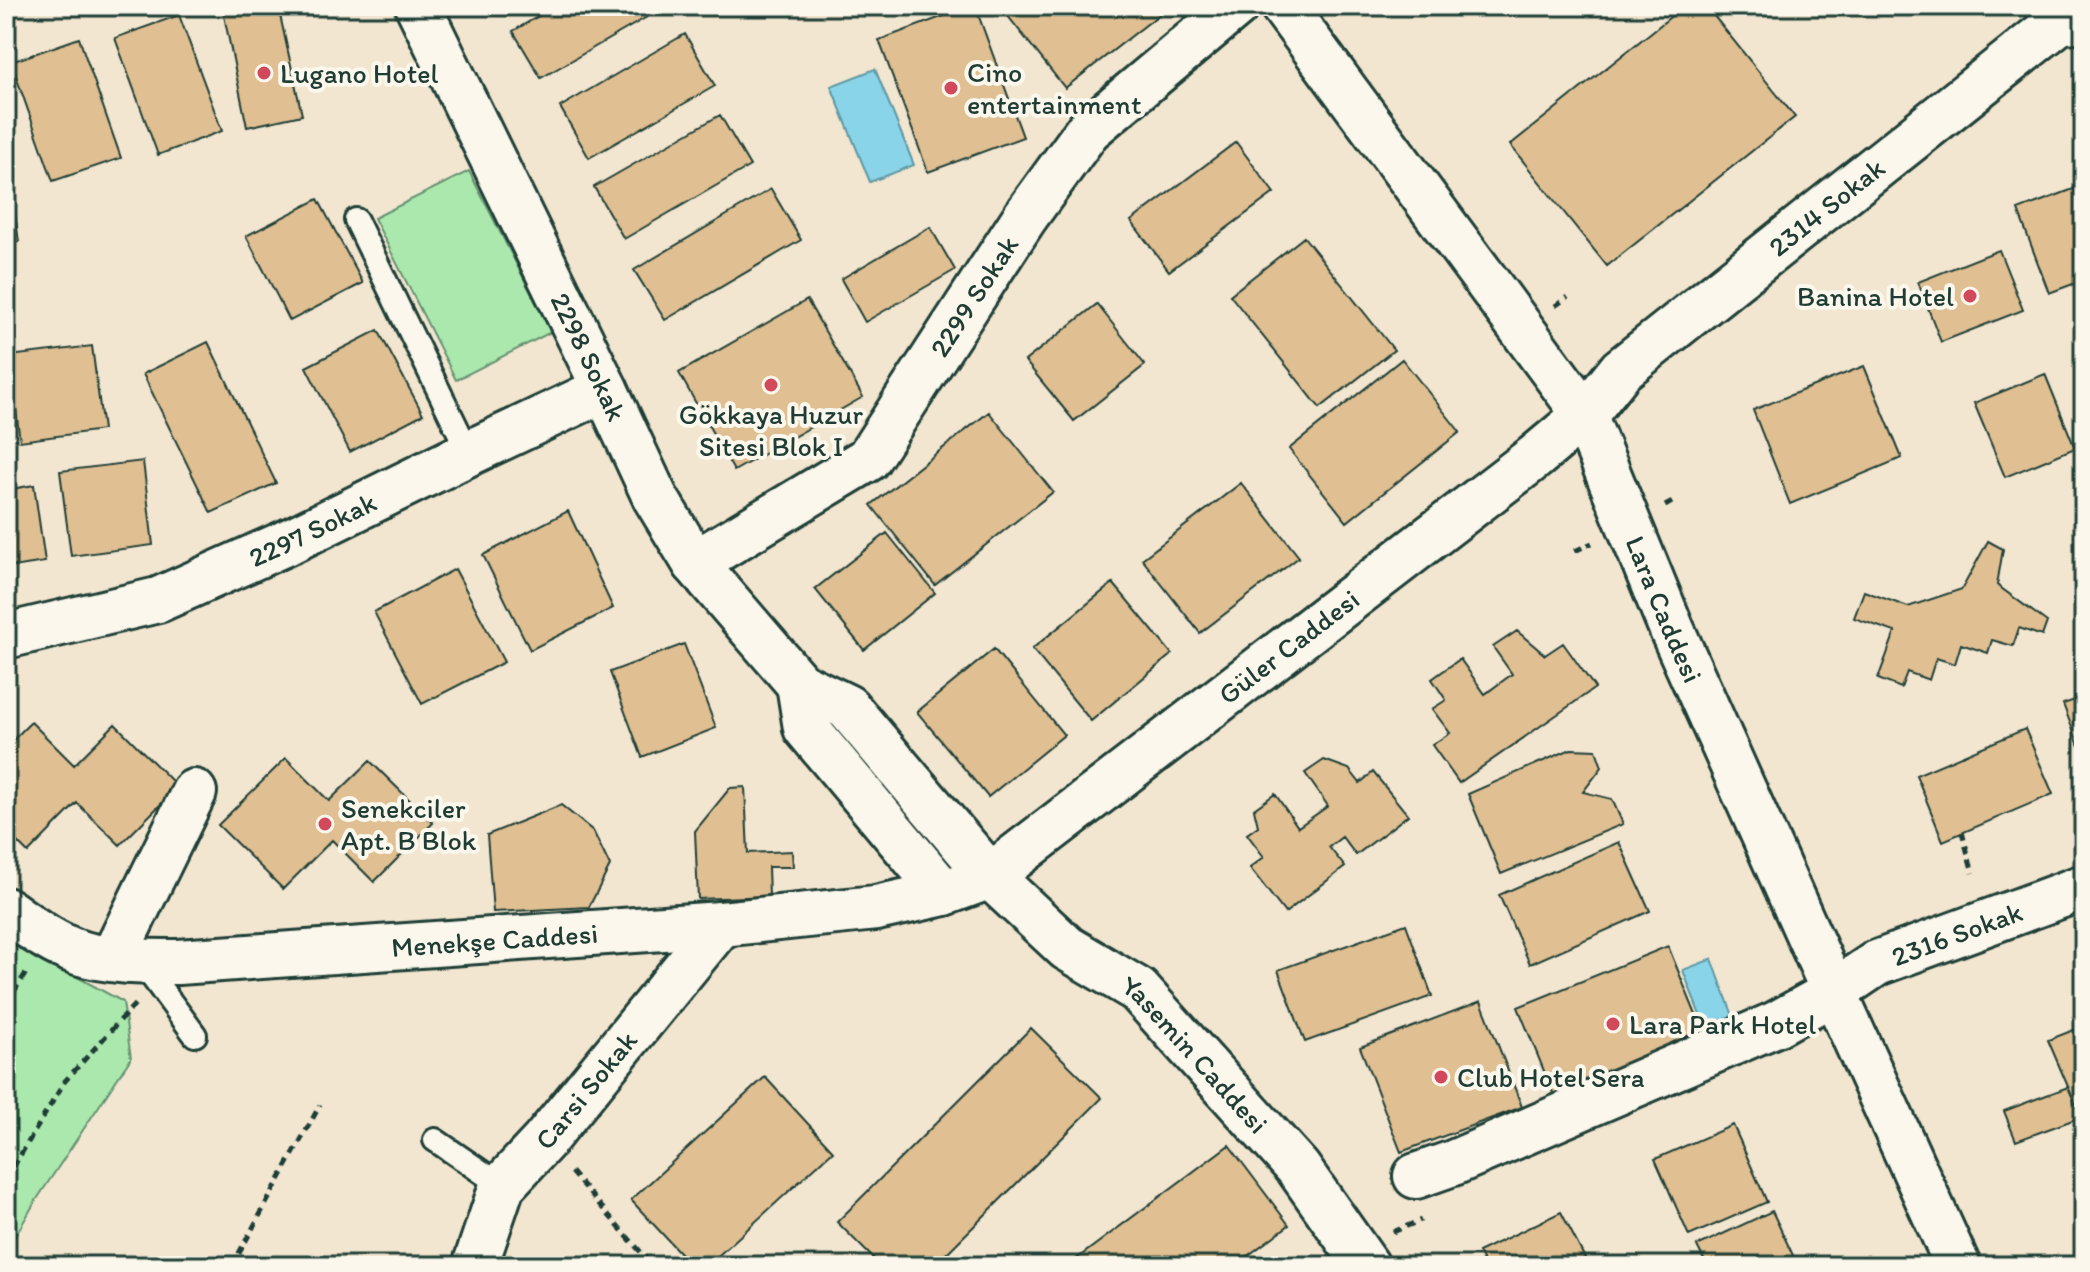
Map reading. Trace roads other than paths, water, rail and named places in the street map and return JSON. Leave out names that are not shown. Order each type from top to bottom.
[{"type":"street","name":"2298 Sokak","points":[[418,6],[655,497],[695,563],[799,684],[847,707],[990,876]]},
{"type":"street","name":"2299 Sokak","points":[[695,563],[868,459],[1025,217],[1088,130],[1236,6]]},
{"type":"street","name":"Lara Caddesi","points":[[1283,6],[1583,412],[1672,630],[1955,1263]]},
{"type":"street","name":"2314 Sokak","points":[[1584,416],[1621,370],[2065,16]]},
{"type":"street","name":"2297 Sokak","points":[[6,636],[158,600],[290,541],[605,389]]},
{"type":"street","name":"Güler Caddesi","points":[[990,876],[1535,457],[1584,416]]},
{"type":"street","points":[[799,684],[806,728],[944,893]]},
{"type":"street","points":[[137,967],[194,792]]},
{"type":"street","name":"Menekşe Caddesi","points":[[6,910],[48,939],[78,952],[137,967],[721,924],[876,908],[944,893],[990,876]]},
{"type":"street","name":"Yasemin Caddesi","points":[[990,876],[1067,948],[1138,990],[1298,1168],[1367,1266]]},
{"type":"street","name":"2316 Sokak","points":[[1416,1176],[1453,1163],[1776,1024],[1834,992],[1877,963],[2084,887]]},
{"type":"street","name":"Carsi Sokak","points":[[475,1266],[502,1186],[544,1141],[721,924]]},
{"type":"lane","points":[[356,220],[469,453]]},
{"type":"lane","points":[[137,967],[195,1035]]},
{"type":"lane","points":[[435,1140],[502,1186]]},
{"type":"water","points":[[875,69],[914,165],[870,182],[831,86]]},
{"type":"water","points":[[1712,959],[1733,1016],[1704,1026],[1683,970]]},
{"type":"place","name":"Lugano Hotel","points":[[264,73]]},
{"type":"place","name":"Cino entertainment","points":[[951,88]]},
{"type":"place","name":"Banina Hotel","points":[[1970,296]]},
{"type":"place","name":"Gökkaya Huzur Sitesi Blok I","points":[[771,385]]},
{"type":"place","name":"Senekciler Apt. B Blok","points":[[325,824]]},
{"type":"place","name":"Lara Park Hotel","points":[[1613,1024]]},
{"type":"place","name":"Club Hotel Sera","points":[[1441,1077]]}]
